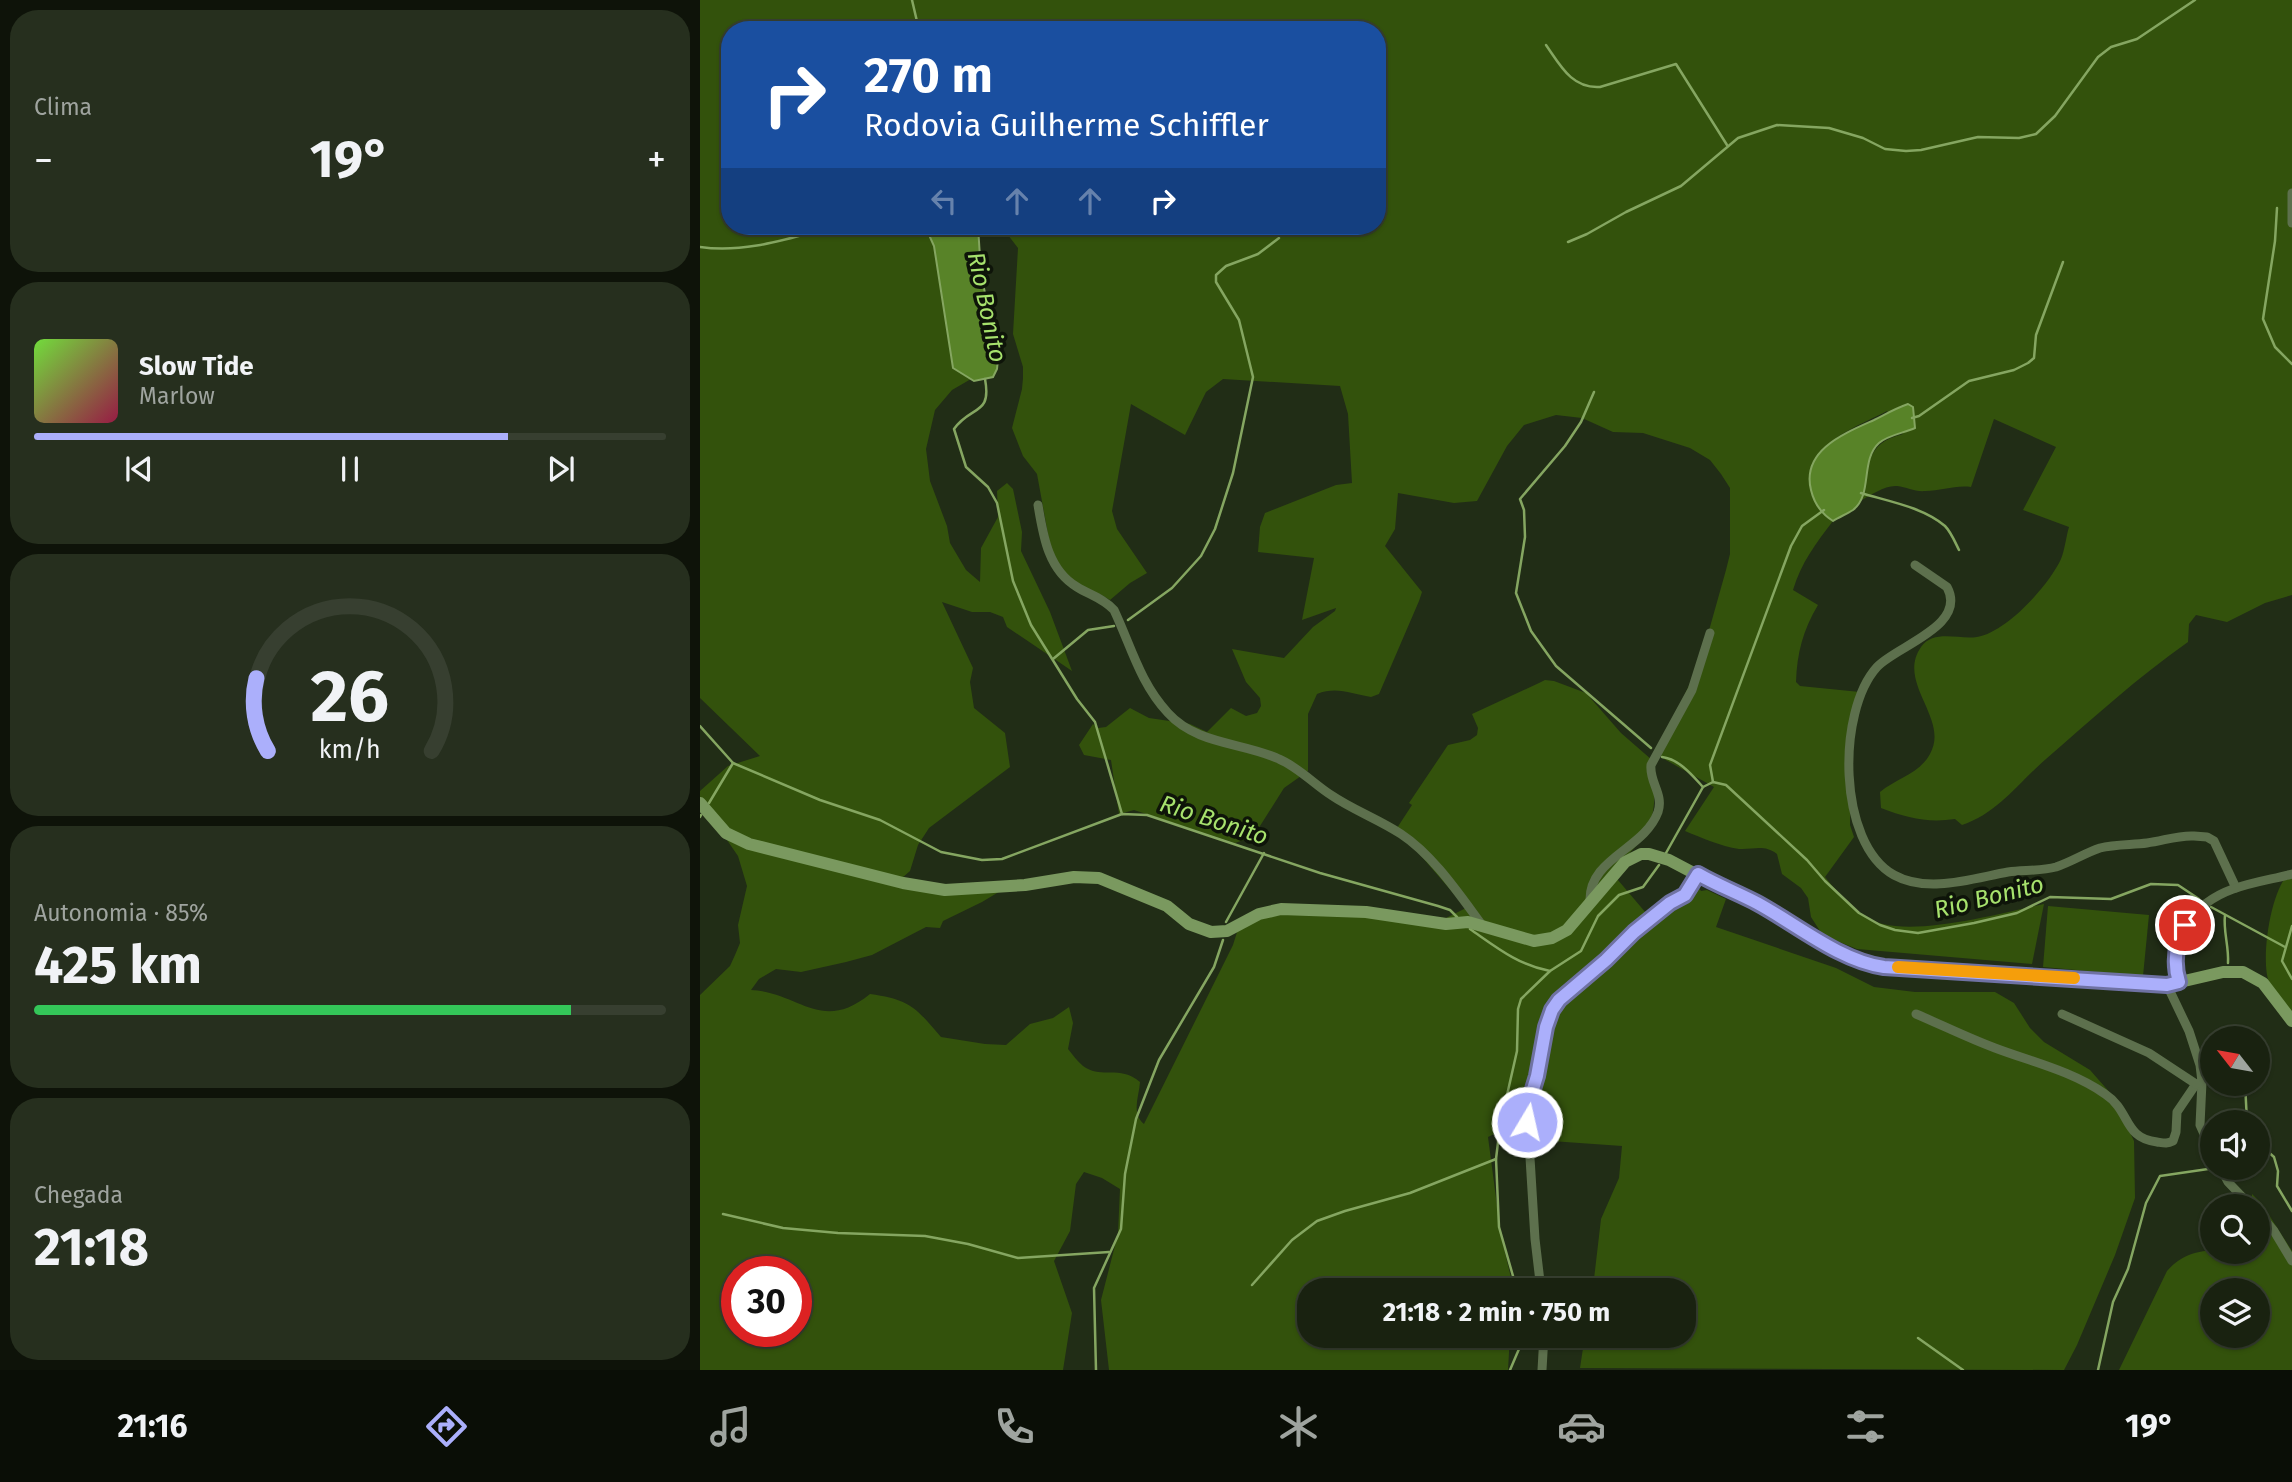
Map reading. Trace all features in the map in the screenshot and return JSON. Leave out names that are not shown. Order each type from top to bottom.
[{"type":"street","points":[[2292,193],[2292,223]]},
{"type":"street","points":[[1038,505],[1046,547],[1052,561],[1071,583],[1106,602],[1114,610],[1140,674],[1168,714],[1183,727],[1200,735],[1261,751],[1282,760],[1334,797],[1403,835],[1423,853],[1482,925]]},
{"type":"street","points":[[1914,565],[1947,587],[1950,593],[1948,610],[1932,632],[1886,658],[1869,676],[1859,699],[1852,739],[1850,784],[1856,823],[1867,848],[1881,864],[1903,879],[1959,883],[2011,872],[2051,868],[2106,847],[2149,843],[2176,836],[2194,836],[2207,837],[2214,841],[2236,888]]},
{"type":"street","points":[[1590,902],[1591,886],[1603,868],[1616,854],[1642,836],[1658,811],[1660,801],[1650,775],[1651,765],[1692,690],[1710,633]]},
{"type":"street","points":[[700,803],[718,827],[749,844],[903,884],[945,890],[1025,885],[1086,876],[1099,878],[1167,906],[1189,924],[1211,932],[1227,931],[1258,914],[1281,909],[1366,912],[1446,924],[1463,922],[1482,925],[1526,940],[1544,941],[1567,930],[1625,862],[1641,854],[1669,860],[1754,902],[1848,956],[1873,965],[2173,984],[2233,971],[2250,974],[2268,988],[2292,1021]]},
{"type":"street","points":[[1540,1278],[1527,1109],[1549,1017],[1559,1000],[1634,932],[1670,903],[1685,895],[1698,874]]},
{"type":"street","points":[[2200,1125],[2200,1065],[2173,984],[2180,935],[2185,925],[2209,900],[2236,888],[2292,874]]},
{"type":"street","points":[[1916,1014],[1998,1049],[2071,1075],[2096,1088],[2118,1105],[2132,1130],[2142,1140],[2167,1144],[2173,1141],[2179,1107],[2199,1083]]},
{"type":"street","points":[[2063,1014],[2149,1053],[2199,1083]]},
{"type":"street","points":[[2227,1180],[2240,1194]]},
{"type":"street","points":[[2270,1226],[2292,1261]]},
{"type":"street","points":[[1542,1370],[1543,1348]]},
{"type":"shaded area","points":[[700,0],[2292,0],[2292,595],[2265,603],[2227,622],[2196,615],[2189,624],[2188,642],[2115,699],[1997,805],[1975,820],[1962,825],[1955,819],[1927,820],[1900,814],[1881,808],[1880,792],[1920,766],[1930,754],[1934,741],[1934,728],[1915,674],[1915,660],[1921,647],[1933,638],[1977,637],[2001,626],[2037,594],[2061,559],[2069,527],[2023,510],[2056,447],[1994,419],[1971,487],[1921,491],[1892,486],[1860,501],[1867,468],[1875,451],[1890,438],[1903,434],[1887,411],[1838,436],[1815,460],[1828,518],[1833,521],[1805,562],[1793,590],[1818,605],[1802,642],[1796,682],[1800,686],[1860,692],[1851,741],[1850,825],[1854,837],[1825,877],[1851,905],[1866,917],[1883,924],[1941,924],[2044,904],[2032,964],[1857,949],[1827,937],[1820,931],[1811,917],[1808,898],[1801,888],[1782,874],[1777,854],[1763,848],[1739,849],[1725,846],[1685,831],[1714,787],[1657,755],[1701,659],[1726,570],[1730,554],[1730,488],[1710,460],[1690,448],[1643,433],[1613,432],[1582,418],[1556,415],[1524,425],[1507,446],[1477,501],[1454,503],[1398,493],[1395,529],[1385,546],[1422,592],[1419,601],[1379,694],[1371,697],[1338,691],[1317,694],[1308,714],[1308,771],[1284,788],[1253,837],[1235,843],[1134,810],[1119,814],[1111,760],[1084,755],[1079,745],[1093,724],[1098,728],[1106,727],[1130,708],[1149,718],[1190,724],[1207,732],[1231,708],[1246,716],[1257,713],[1261,706],[1260,698],[1246,682],[1232,649],[1284,658],[1313,627],[1335,611],[1336,608],[1302,620],[1314,558],[1258,552],[1260,527],[1265,513],[1336,485],[1352,483],[1348,414],[1340,386],[1223,379],[1206,392],[1185,435],[1131,404],[1112,511],[1117,529],[1147,573],[1110,600],[1100,594],[1072,587],[1052,556],[1037,474],[1023,456],[1012,428],[1022,389],[1023,367],[1013,334],[1018,248],[1008,235],[1386,235],[1386,21],[721,21],[721,235],[929,235],[934,246],[953,368],[971,379],[952,390],[935,410],[926,449],[930,481],[947,526],[950,543],[966,570],[980,582],[981,548],[998,517],[997,491],[1007,483],[1013,489],[1022,532],[1021,551],[1050,612],[1072,671],[1007,627],[1003,617],[990,612],[972,612],[942,602],[973,668],[970,682],[974,708],[1005,733],[1010,767],[929,828],[918,845],[910,871],[902,878],[922,886],[1002,890],[943,921],[940,928],[926,927],[872,955],[846,962],[801,972],[776,969],[759,979],[751,990],[768,992],[823,1011],[837,1011],[870,994],[884,996],[911,1006],[941,1037],[985,1044],[1006,1045],[1030,1024],[1053,1018],[1069,1007],[1073,1023],[1068,1049],[1090,1070],[1125,1074],[1140,1082],[1137,1110],[1144,1124],[1233,945],[1238,929],[1274,912],[1446,918],[1466,908],[1397,828],[1412,805],[1409,803],[1448,745],[1470,740],[1477,735],[1478,728],[1472,714],[1545,680],[1554,681],[1586,693],[1621,733],[1652,760],[1654,798],[1650,823],[1636,846],[1612,873],[1646,913],[1671,896],[1694,893],[1699,888],[1726,899],[1716,927],[1836,968],[1874,987],[1915,992],[1995,992],[2014,1003],[2030,1028],[2044,1042],[2090,1070],[2112,1095],[2134,1141],[2135,1198],[2115,1255],[2064,1370],[1580,1368],[1583,1348],[1696,1348],[1696,1278],[1594,1278],[1601,1219],[1619,1178],[1622,1146],[1537,1140],[1536,1114],[1488,1137],[1501,1236],[1511,1278],[1297,1278],[1297,1348],[1509,1348],[1508,1370],[1109,1370],[1101,1300],[1118,1234],[1120,1189],[1102,1178],[1084,1172],[1076,1184],[1070,1231],[1054,1261],[1072,1313],[1063,1370],[700,1370],[700,995],[730,966],[735,955],[740,943],[738,925],[747,886],[738,856],[700,801],[700,791],[728,766],[760,756],[700,698]]},
{"type":"shaded area","points":[[2292,871],[2292,1014],[2269,982],[2266,957],[2273,906],[2278,891]]},
{"type":"shaded area","points":[[2048,906],[2149,915],[2143,976],[2043,967]]},
{"type":"shaded area","points":[[2270,1217],[2292,1251],[2292,1370],[2119,1370],[2167,1271],[2176,1262],[2200,1252],[2200,1264],[2270,1264]]},
{"type":"water","points":[[929,235],[979,235],[981,273],[998,359],[993,377],[974,381],[953,368],[934,246]]},
{"type":"water","points":[[1908,404],[1913,407],[1915,428],[1879,443],[1870,459],[1859,504],[1833,521],[1819,508],[1811,490],[1810,476],[1819,454],[1839,437]]},
{"type":"waterway","name":"Rio Bonito","points":[[912,0],[917,21]]},
{"type":"waterway","points":[[1568,242],[1681,186],[1738,138],[1777,125],[1829,128],[1863,138],[1885,149],[1906,151],[1978,137],[2019,138],[2036,134],[2055,116],[2098,57],[2111,47],[2137,39],[2195,0]]},
{"type":"waterway","points":[[1546,45],[1574,80],[1590,87],[1600,87],[1676,64],[1727,145]]},
{"type":"waterway","points":[[2277,208],[2275,241],[2263,319],[2275,347],[2292,364]]},
{"type":"waterway","points":[[700,247],[717,249],[752,246],[802,235]]},
{"type":"waterway","points":[[1128,620],[1172,588],[1201,556],[1215,529],[1233,473],[1253,377],[1239,320],[1216,282],[1216,275],[1226,266],[1258,254],[1279,238]]},
{"type":"waterway","points":[[1912,418],[1919,416],[1969,381],[2014,370],[2034,358],[2036,335],[2063,262]]},
{"type":"waterway","name":"Rio Bonito","points":[[985,379],[986,399],[983,405],[960,421],[954,429],[966,467],[988,487],[997,503],[1013,581],[1031,625],[1077,699],[1095,722],[1122,814]]},
{"type":"waterway","points":[[1594,392],[1581,422],[1565,446],[1520,499],[1524,510],[1525,537],[1516,593],[1531,631],[1556,666],[1651,748]]},
{"type":"waterway","points":[[1861,493],[1904,505],[1936,519],[1947,528],[1959,550]]},
{"type":"waterway","points":[[1713,782],[1710,765],[1791,546],[1802,526],[1824,510]]},
{"type":"waterway","points":[[1053,659],[1088,630],[1114,626]]},
{"type":"waterway","points":[[700,726],[733,763],[820,800],[880,820],[941,852],[982,860],[1002,859],[1122,814],[1147,815],[1320,873],[1438,906],[1450,910],[1457,917]]},
{"type":"waterway","points":[[1662,757],[1680,764],[1703,787]]},
{"type":"waterway","points":[[709,803],[733,763]]},
{"type":"waterway","name":"Rio Bonito","points":[[1666,853],[1703,787],[1713,782],[1726,785],[1807,860],[1859,913],[1895,930],[1918,933],[1974,923],[2017,913],[2050,897],[2111,899],[2151,884],[2178,885],[2199,899]]},
{"type":"waterway","points":[[1226,922],[1264,853]]},
{"type":"waterway","points":[[1514,1278],[1499,1227],[1496,1159],[1500,1126],[1517,1051],[1518,1009],[1521,999],[1550,971],[1581,951],[1598,916],[1619,895],[1643,887],[1659,865]]},
{"type":"waterway","name":"Rio Bonito","points":[[2211,907],[2285,947]]},
{"type":"waterway","points":[[2225,915],[2228,963]]},
{"type":"waterway","name":"Rio Bonito","points":[[2292,926],[2282,961],[2292,979]]},
{"type":"waterway","name":"Rio Bonito","points":[[1470,929],[1517,960],[1550,971]]},
{"type":"waterway","points":[[1096,1370],[1094,1288],[1121,1229],[1125,1174],[1136,1119],[1159,1060],[1214,967],[1223,940]]},
{"type":"waterway","points":[[2246,1096],[2246,1110]]},
{"type":"waterway","points":[[2270,1154],[2274,1157],[2278,1171],[2277,1186],[2292,1211]]},
{"type":"waterway","points":[[1252,1285],[1292,1240],[1317,1221],[1410,1193],[1496,1159]]},
{"type":"waterway","points":[[2098,1370],[2113,1302],[2128,1269],[2146,1203],[2160,1176],[2200,1170]]},
{"type":"waterway","points":[[723,1214],[783,1228],[925,1236],[968,1244],[1018,1258],[1109,1252]]},
{"type":"waterway","points":[[1918,1338],[1963,1370]]},
{"type":"waterway","points":[[1510,1370],[1519,1348]]},
{"type":"slow traffic","points":[[1898,967],[2074,978]]},
{"type":"route","points":[[1527,1122],[1527,1109],[1552,1010],[1559,1000],[1634,932],[1660,910],[1685,895],[1698,874],[1754,902],[1848,956],[1884,967],[2167,985],[2179,982],[2175,963],[2180,935],[2185,925]]}]
